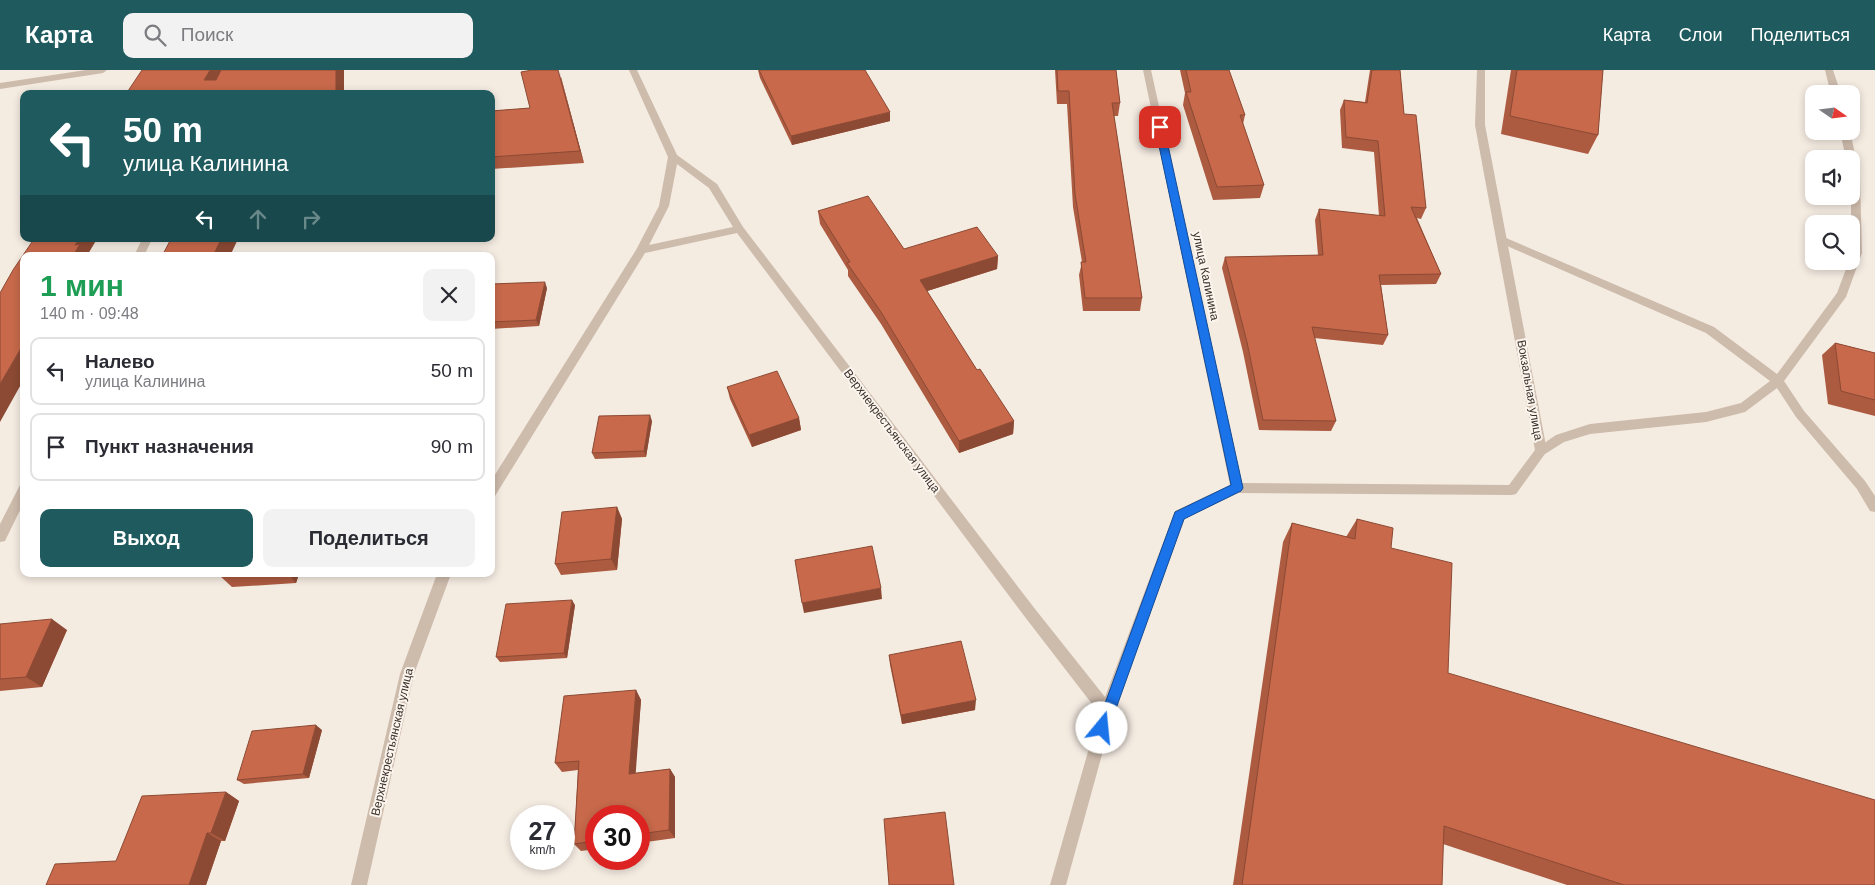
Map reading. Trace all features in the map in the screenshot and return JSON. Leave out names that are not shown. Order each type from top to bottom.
[{"type":"street","points":[[0,86],[103,70]]},
{"type":"street","name":"Верхнекрестьянская улица","points":[[633,70],[674,156],[713,186],[739,229],[1024,605],[1107,711]]},
{"type":"street","name":"улица Калинина","points":[[1147,70],[1237,488]]},
{"type":"street","name":"Вокзальная улица","points":[[1237,488],[1512,490],[1541,451],[1480,125],[1481,70]]},
{"type":"street","points":[[1829,70],[1833,85]]},
{"type":"street","points":[[495,486],[642,250],[664,206],[674,156]]},
{"type":"street","points":[[1541,451],[1560,438],[1590,429],[1706,417],[1745,407],[1778,381],[1842,294],[1857,253],[1856,205]]},
{"type":"street","points":[[642,250],[739,229]]},
{"type":"street","points":[[1502,240],[1710,330],[1778,381],[1800,414],[1860,484],[1875,508]]},
{"type":"street","points":[[1058,885],[1107,711],[1180,515],[1237,488]]},
{"type":"street","points":[[0,537],[20,497]]},
{"type":"street","name":"Верхнекрестьянская улица","points":[[359,885],[407,674],[443,577]]},
{"type":"building","points":[[142,70],[210,70],[204,80],[216,80],[221,70],[336,70],[336,90],[129,90]]},
{"type":"building","points":[[558,70],[580,151],[495,157],[495,111],[530,108],[521,72]]},
{"type":"building","points":[[759,70],[865,70],[890,112],[791,136]]},
{"type":"building","points":[[1057,70],[1116,70],[1120,103],[1112,103],[1142,298],[1085,298],[1081,262],[1086,262],[1075,194],[1069,91],[1058,91]]},
{"type":"building","points":[[1186,70],[1229,70],[1245,115],[1240,115],[1264,185],[1217,187],[1186,92],[1191,92]]},
{"type":"building","points":[[1372,70],[1400,70],[1404,114],[1416,115],[1426,208],[1411,207],[1441,274],[1379,275],[1388,335],[1312,327],[1336,421],[1263,420],[1247,342],[1225,257],[1323,255],[1319,209],[1385,216],[1378,141],[1346,137],[1344,100],[1367,103]]},
{"type":"building","points":[[1517,70],[1603,70],[1598,135],[1510,116]]},
{"type":"building","points":[[868,196],[904,249],[977,227],[998,256],[920,280],[977,370],[980,369],[1014,421],[959,441],[881,312],[847,263],[850,262],[818,211]]},
{"type":"building","points":[[32,242],[77,242],[75,245],[80,244],[75,252],[25,252]]},
{"type":"building","points":[[169,242],[220,242],[215,252],[164,252]]},
{"type":"building","points":[[20,260],[20,350],[0,384],[0,293]]},
{"type":"building","points":[[545,282],[536,320],[495,322],[495,284]]},
{"type":"building","points":[[1835,343],[1875,353],[1875,400],[1841,391]]},
{"type":"building","points":[[777,371],[799,418],[749,435],[727,387]]},
{"type":"building","points":[[650,415],[644,451],[592,453],[599,416]]},
{"type":"building","points":[[617,507],[611,559],[555,564],[562,512]]},
{"type":"building","points":[[1357,519],[1393,528],[1391,548],[1452,563],[1448,673],[1875,800],[1875,885],[1624,885],[1444,826],[1442,885],[1242,885],[1292,523],[1355,539]]},
{"type":"building","points":[[872,546],[881,588],[802,603],[795,560]]},
{"type":"building","points":[[572,600],[564,653],[496,657],[506,604]]},
{"type":"building","points":[[52,619],[26,677],[0,679],[0,624]]},
{"type":"building","points":[[961,641],[976,700],[901,715],[889,655]]},
{"type":"building","points":[[636,690],[629,774],[670,769],[669,830],[650,833],[650,805],[585,805],[585,842],[575,844],[579,761],[555,763],[564,696]]},
{"type":"building","points":[[316,725],[303,774],[237,780],[252,731]]},
{"type":"building","points":[[226,792],[211,833],[207,833],[189,885],[46,885],[55,864],[116,861],[142,796]]},
{"type":"building","points":[[945,812],[954,885],[889,885],[884,819]]},
{"type":"route","points":[[1102,728],[1180,515],[1237,488],[1160,127]]}]
